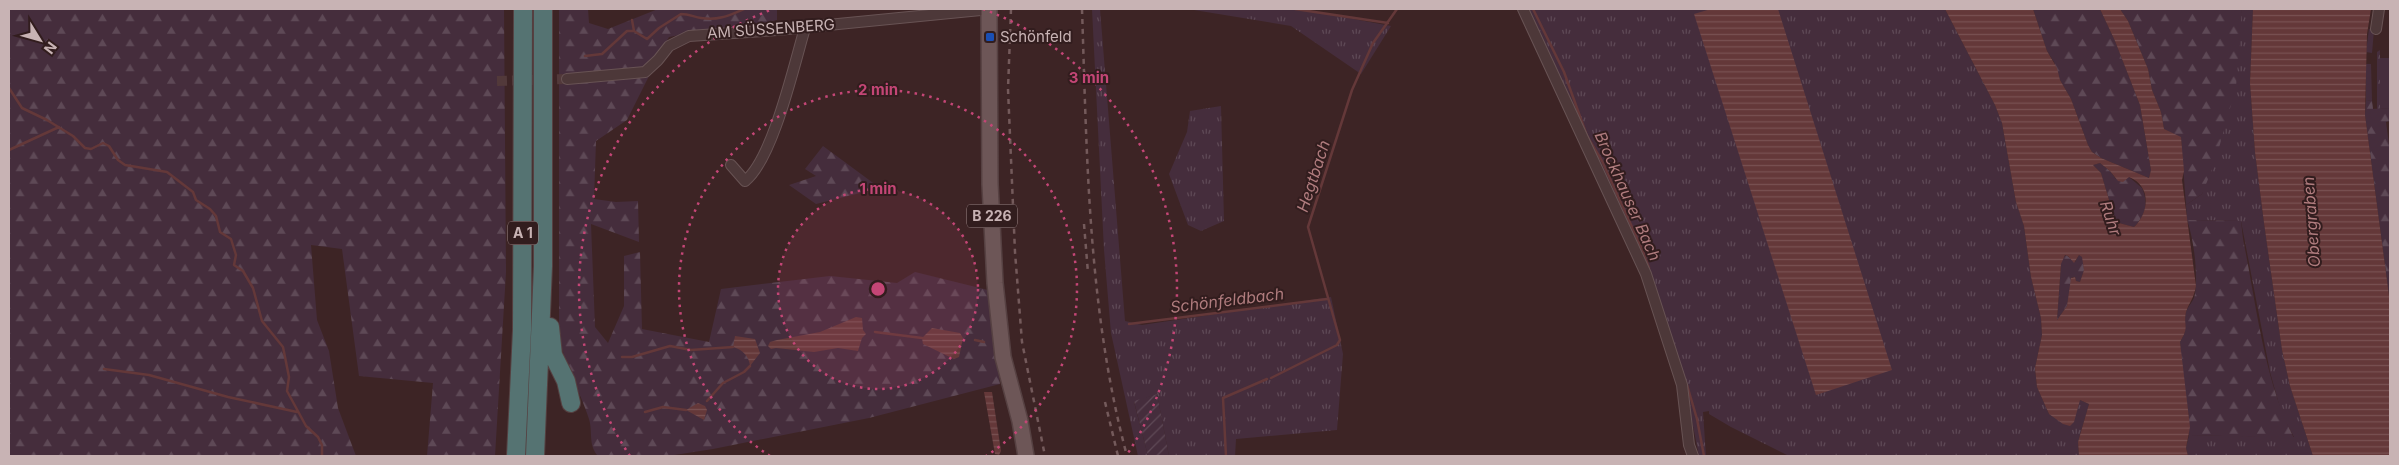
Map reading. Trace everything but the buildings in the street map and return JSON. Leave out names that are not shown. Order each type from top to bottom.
[{"type":"highway","name":"A 1","points":[[516,456],[522,330],[523,9]]},
{"type":"highway","name":"A 1","points":[[535,456],[543,266],[543,9]]},
{"type":"highway","points":[[543,266],[553,355],[566,382],[571,403]]},
{"type":"main road","name":"B 226","points":[[990,9],[990,184],[994,283],[1002,357],[1020,421],[1026,456]]},
{"type":"street","name":"AM SÜSSENBERG","points":[[567,79],[645,72],[658,60],[668,46],[689,36],[805,28],[990,9]]},
{"type":"street","points":[[1523,9],[1646,274],[1682,385],[1689,445],[1693,456]]},
{"type":"street","points":[[2376,29],[2379,9]]},
{"type":"street","points":[[731,165],[745,181],[754,174],[762,161],[772,138],[805,28]]},
{"type":"green space","points":[[9,9],[504,9],[506,272],[495,456],[427,456],[433,383],[359,376],[342,249],[311,245],[317,320],[329,351],[338,408],[356,456],[9,456]]},
{"type":"green space","points":[[559,9],[588,9],[589,23],[608,29],[658,9],[777,9],[777,20],[669,37],[655,61],[627,120],[596,141],[594,199],[616,202],[638,201],[639,242],[591,224],[595,327],[608,343],[624,306],[624,256],[640,252],[642,329],[709,342],[721,289],[830,276],[897,283],[915,272],[988,290],[1000,384],[869,418],[713,449],[668,456],[598,456],[592,443],[589,419],[564,356],[559,334]]},
{"type":"green space","points":[[1092,9],[1100,9],[1125,321],[1142,325],[1331,297],[1343,354],[1337,430],[1236,439],[1235,456],[1169,456],[1157,394],[1134,402],[1148,456],[1138,456],[1111,333],[1104,250]]},
{"type":"green space","points":[[1188,9],[1300,9],[1391,26],[1361,74],[1291,26]]},
{"type":"green space","points":[[1523,9],[1945,9],[1995,105],[2002,123],[2016,202],[2024,226],[2031,277],[2041,318],[2042,335],[2035,368],[2037,387],[2049,414],[2080,400],[2089,404],[2078,442],[2079,456],[1789,456],[1731,427],[1709,414],[1709,411],[1703,412],[1706,456],[1699,456],[1687,396],[1690,395],[1647,265]]},
{"type":"green space","points":[[2033,9],[2100,9],[2115,41],[2140,105],[2151,170],[2149,178],[2101,158],[2092,152],[2071,99],[2047,51]]},
{"type":"green space","points":[[2120,9],[2242,9],[2236,87],[2215,162],[2202,194],[2186,205],[2181,138],[2164,129],[2161,112],[2152,90],[2148,69],[2128,21]]},
{"type":"green space","points":[[2242,9],[2253,9],[2250,83],[2255,152],[2282,350],[2290,386],[2313,456],[2188,456],[2186,448],[2189,435],[2294,437],[2282,415],[2270,372],[2241,221],[2187,220],[2186,205],[2202,194]]},
{"type":"green space","points":[[2369,29],[2374,30],[2372,53],[2366,52]]},
{"type":"green space","points":[[2380,50],[2380,109],[2377,109],[2377,52]]},
{"type":"green space","points":[[2380,58],[2390,58],[2390,108],[2380,109]]},
{"type":"green space","points":[[2366,64],[2371,64],[2372,100],[2366,101]]},
{"type":"green space","points":[[2372,100],[2373,109],[2390,108],[2390,121],[2386,122],[2390,152],[2390,303],[2365,115],[2366,101]]},
{"type":"green space","points":[[1221,106],[1224,221],[1201,231],[1188,225],[1169,174],[1187,132],[1190,111]]},
{"type":"green space","points":[[823,146],[880,188],[816,204],[789,185],[816,176],[805,169]]},
{"type":"green space","points":[[2100,163],[2116,179],[2129,177],[2142,188],[2145,209],[2134,227],[2115,220],[2101,173],[2093,165]]},
{"type":"green space","points":[[2187,220],[2241,221],[2268,367],[2275,392],[2294,438],[2189,435],[2189,417],[2184,389],[2180,342],[2185,330],[2186,312],[2194,297],[2196,267]]},
{"type":"green space","points":[[2066,255],[2075,262],[2079,255],[2083,257],[2084,270],[2080,282],[2076,281],[2075,277],[2072,277],[2067,306],[2057,320],[2061,264],[2062,259]]},
{"type":"green space","points":[[1157,394],[1169,456],[1148,456],[1134,401]]},
{"type":"water","points":[[1711,9],[1778,9],[1892,370],[1816,395],[1694,14]]},
{"type":"water","name":"Ruhr","points":[[1945,9],[2033,9],[2047,51],[2071,99],[2092,152],[2101,158],[2149,178],[2151,170],[2140,105],[2115,41],[2100,9],[2120,9],[2128,21],[2148,69],[2152,90],[2161,112],[2164,129],[2181,137],[2184,171],[2182,180],[2196,286],[2186,312],[2186,329],[2180,342],[2190,427],[2186,448],[2188,456],[2079,456],[2078,442],[2089,404],[2080,400],[2074,422],[2070,426],[2063,424],[2049,414],[2037,387],[2035,368],[2042,335],[2041,318],[2031,277],[2024,226],[2016,202],[2002,123],[1995,105]],"holes":[[[2100,163],[2118,181],[2123,182],[2129,177],[2142,187],[2145,193],[2145,207],[2143,215],[2134,227],[2115,220],[2101,173],[2093,165]],[[2065,255],[2074,263],[2079,255],[2082,257],[2084,270],[2080,282],[2076,281],[2075,277],[2071,278],[2067,306],[2057,320],[2061,264]]]},
{"type":"water","name":"Obergraben","points":[[2253,9],[2371,9],[2367,34],[2365,115],[2390,303],[2390,456],[2313,456],[2290,386],[2282,350],[2255,152],[2250,83]]},
{"type":"water","points":[[856,317],[862,318],[863,330],[866,334],[862,338],[858,351],[838,348],[814,352],[771,349],[768,346],[770,342],[820,332]]},
{"type":"water","points":[[932,328],[960,333],[963,338],[959,357],[954,359],[923,344],[922,338]]},
{"type":"water","points":[[735,336],[755,339],[760,353],[750,366],[745,354],[733,347]]},
{"type":"water","points":[[984,392],[992,392],[1001,451],[999,455],[995,454]]},
{"type":"water","points":[[698,403],[705,406],[707,410],[704,420],[686,410]]},
{"type":"waterway","points":[[585,56],[602,54],[627,31],[634,31],[647,39],[659,28],[681,14],[713,19],[744,9]]},
{"type":"waterway","points":[[1295,9],[1388,23]]},
{"type":"waterway","name":"Hegtbach","points":[[1271,378],[1337,345],[1340,340],[1308,227],[1352,90],[1373,43],[1397,9]]},
{"type":"waterway","name":"Brockhauser Bach","points":[[1533,9],[1564,72],[1587,136],[1602,161],[1649,268]]},
{"type":"waterway","points":[[632,20],[634,31]]},
{"type":"waterway","name":"Hegtbach","points":[[9,88],[22,108],[47,120],[73,136],[85,148],[91,149],[103,143],[109,146],[118,160],[125,165],[167,172],[193,192],[196,200],[210,209],[216,216],[220,232],[231,239],[236,255],[234,265],[243,271],[253,288],[262,321],[283,347],[289,377],[287,391],[306,426],[318,437],[322,445],[322,456]]},
{"type":"waterway","points":[[9,150],[59,127]]},
{"type":"waterway","name":"Schönfeldbach","points":[[1129,324],[1327,299]]},
{"type":"waterway","name":"Schönfeldbach","points":[[875,332],[922,338]]},
{"type":"waterway","name":"Schönfeldbach","points":[[975,340],[984,342]]},
{"type":"waterway","name":"Schönfeldbach","points":[[622,357],[632,357],[670,346],[691,350],[733,347]]},
{"type":"waterway","points":[[707,401],[723,383],[744,372],[750,366]]},
{"type":"waterway","points":[[104,369],[149,375],[228,397],[297,412]]},
{"type":"waterway","name":"Hegtbach","points":[[1226,456],[1223,398],[1267,379]]},
{"type":"waterway","name":"Brockhauser Bach","points":[[1687,385],[1697,419],[1704,456]]},
{"type":"waterway","points":[[645,412],[663,407],[686,410]]},
{"type":"tunnel","points":[[497,81],[567,79]]},
{"type":"railway","points":[[1011,9],[1008,89],[1015,252],[1022,342],[1045,456]]},
{"type":"railway","points":[[1082,9],[1088,178],[1097,290],[1104,346],[1127,456]]},
{"type":"railway","points":[[1084,224],[1088,273]]},
{"type":"railway","points":[[1105,402],[1118,456]]},
{"type":"place","name":"Schönfeld","points":[[990,37]]}]
